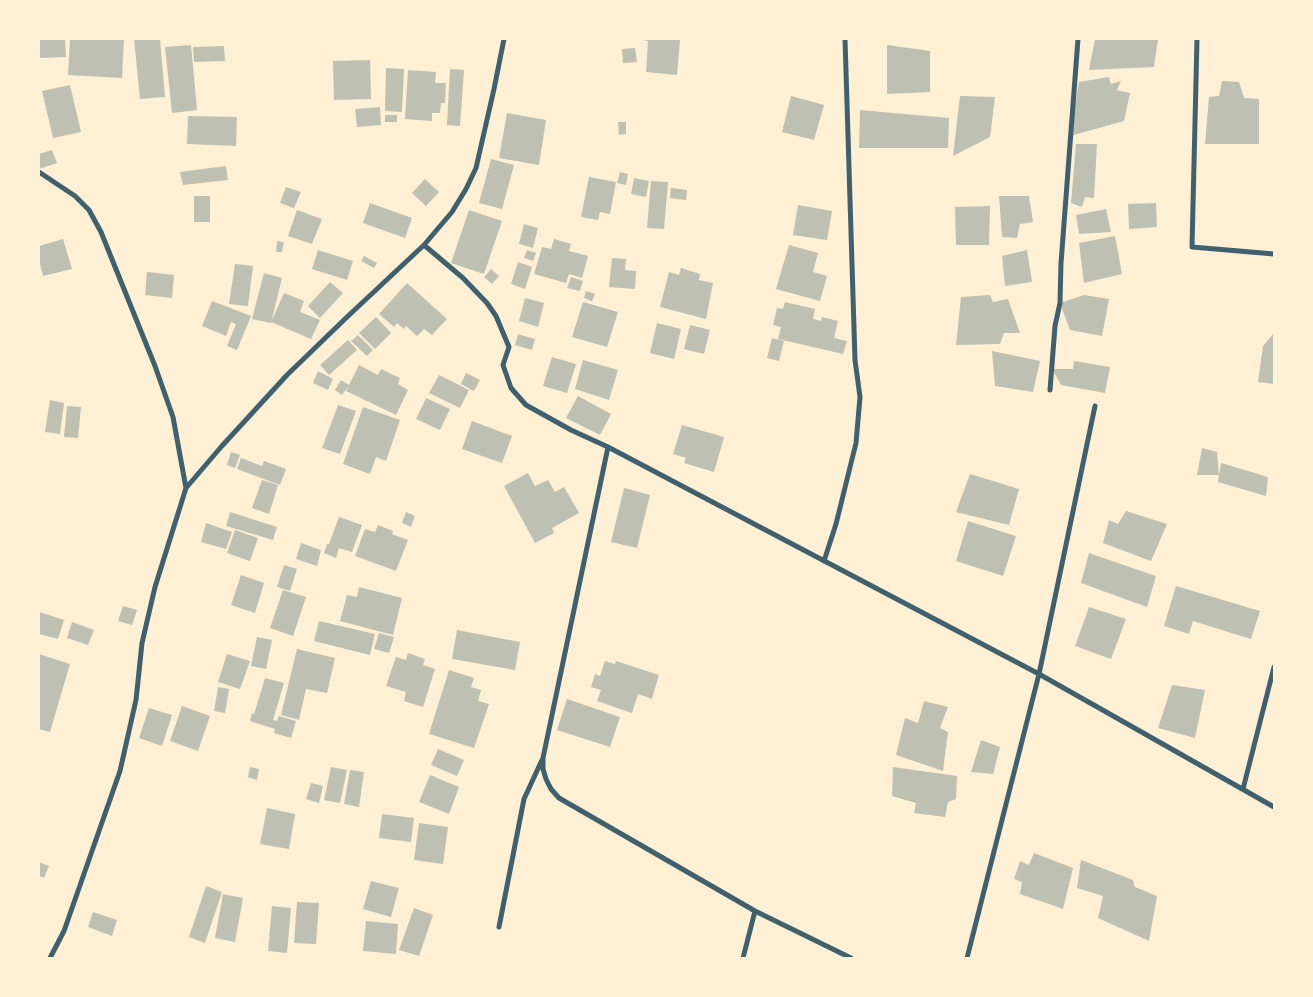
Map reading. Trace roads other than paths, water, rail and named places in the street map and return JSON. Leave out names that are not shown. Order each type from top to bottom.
[{"type":"street","points":[[50,958],[64,932],[120,771],[136,700],[142,643],[155,587],[186,488],[287,376],[424,245],[452,212],[476,168],[504,39]]},
{"type":"street","points":[[824,561],[836,524],[856,443],[860,397],[855,360],[845,39]]},
{"type":"street","points":[[1050,390],[1055,326],[1060,303],[1060,263],[1078,39]]},
{"type":"street","points":[[1197,39],[1192,247],[1274,254]]},
{"type":"street","points":[[39,172],[75,196],[89,210],[102,232],[173,417],[186,488]]},
{"type":"street","points":[[424,245],[476,290],[496,316],[509,347],[503,365],[511,388],[526,405],[1039,674],[1274,807]]},
{"type":"street","points":[[967,958],[1039,674],[1095,406]]},
{"type":"street","points":[[608,447],[543,758],[543,769],[546,779],[559,798],[755,911],[851,958]]},
{"type":"street","points":[[1243,789],[1274,668]]},
{"type":"street","points":[[499,927],[524,799],[543,758]]},
{"type":"street","points":[[743,958],[755,911]]}]
